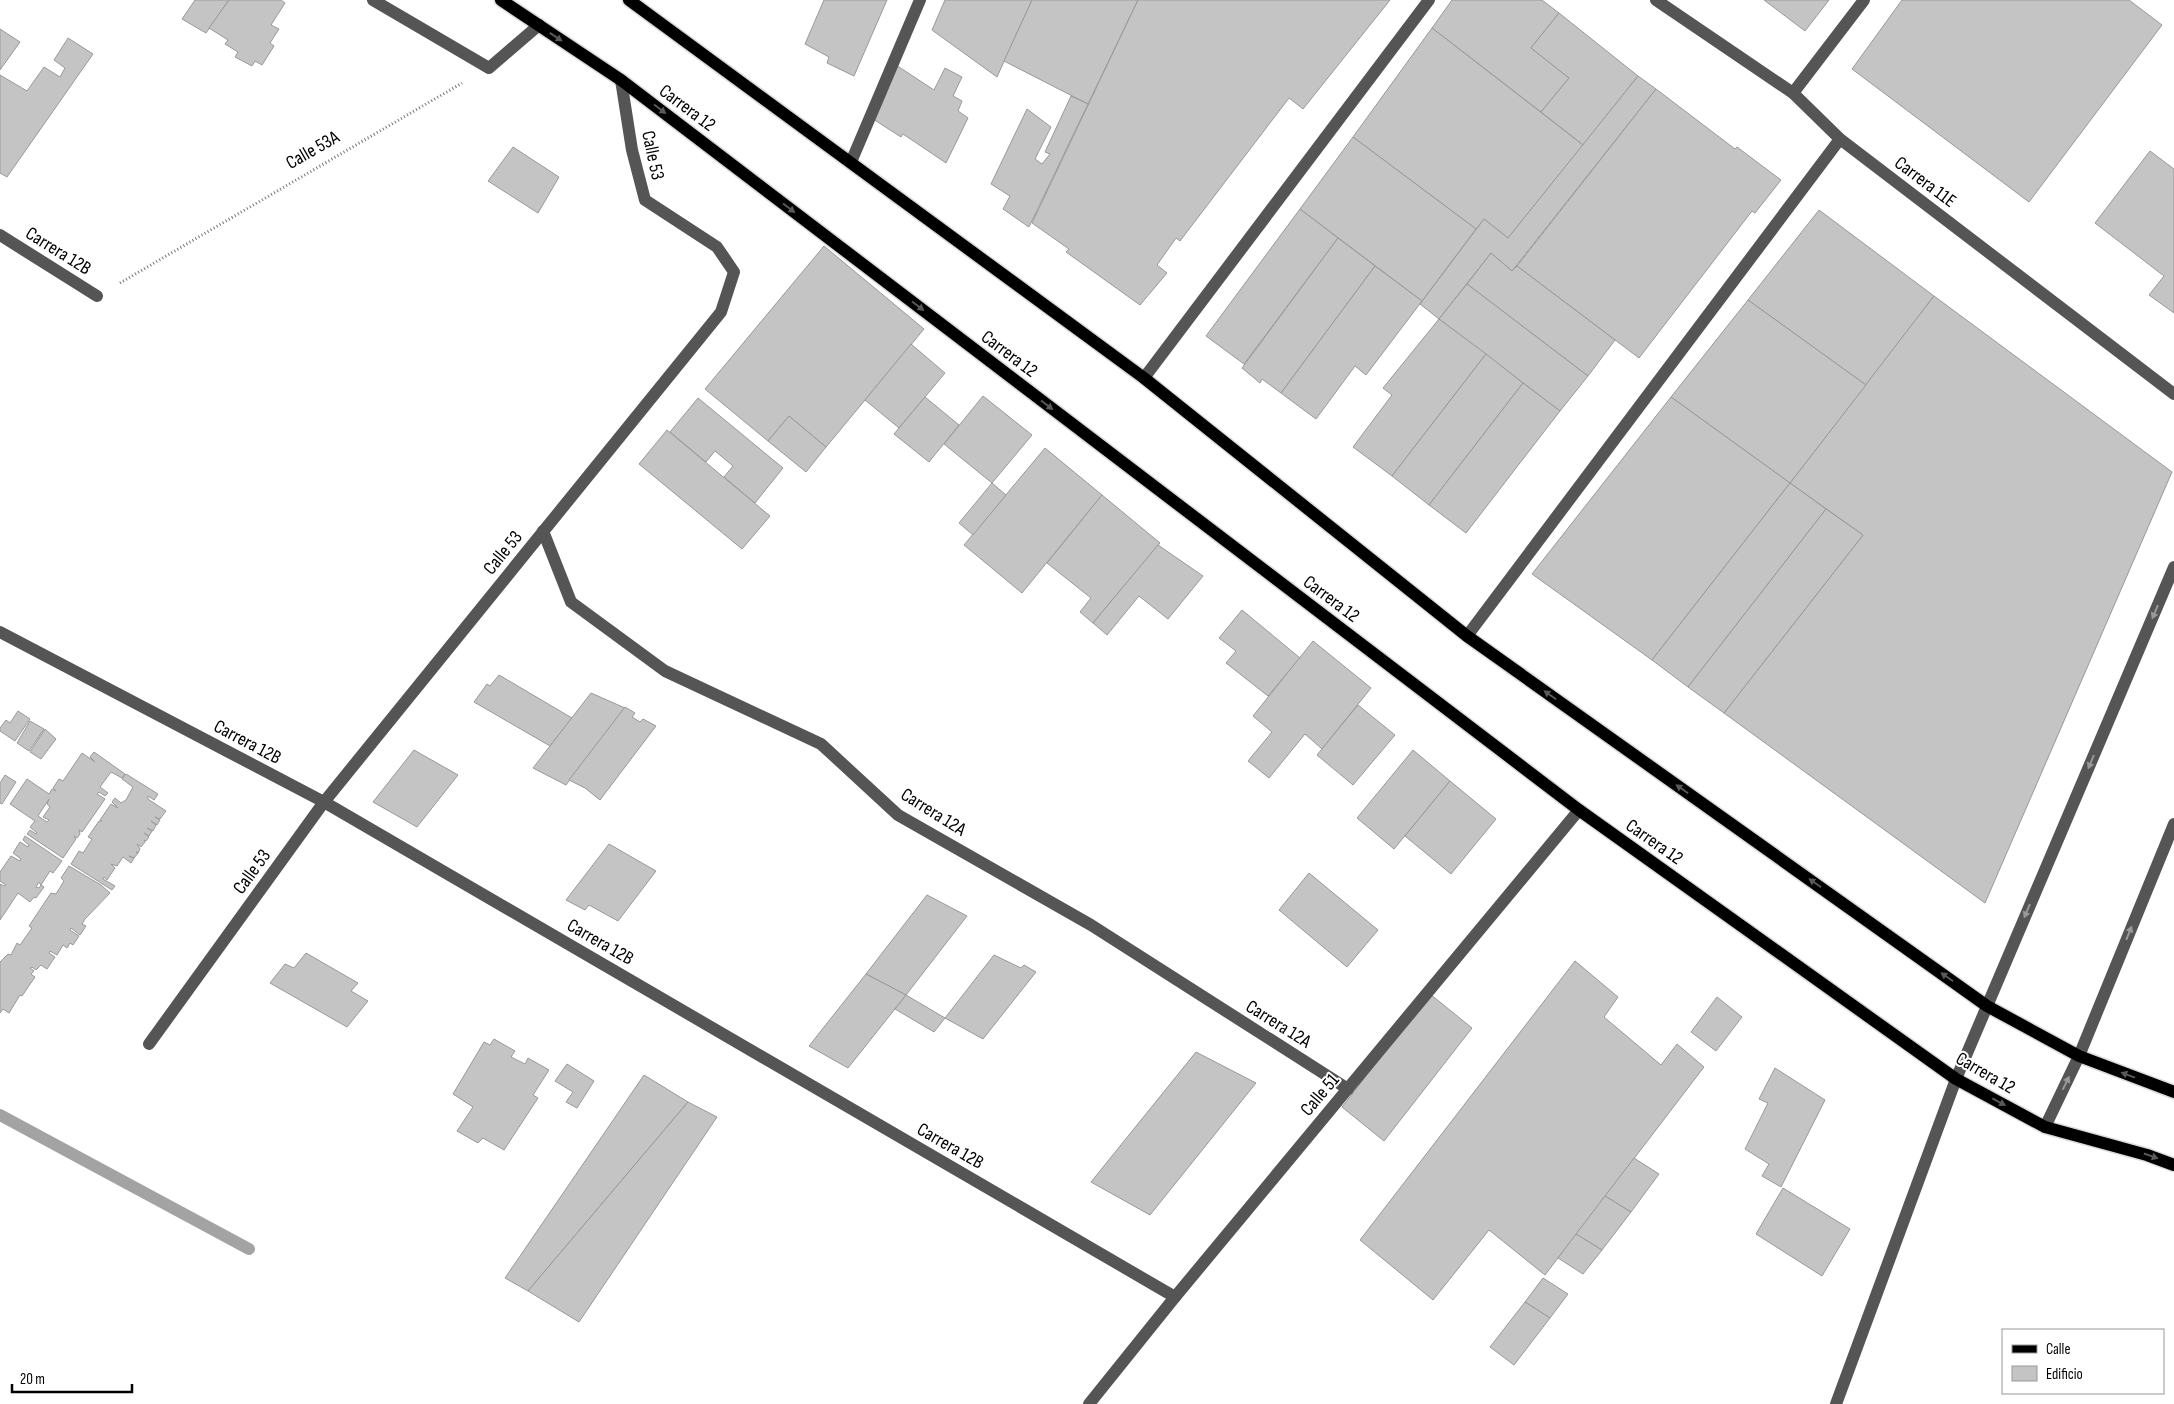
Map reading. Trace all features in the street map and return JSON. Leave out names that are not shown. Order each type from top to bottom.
[{"type":"main road","name":"Carrera 12","points":[[501,0],[621,80],[1579,810],[1956,1079],[2045,1127],[2148,1155],[2174,1165]]},
{"type":"main road","points":[[635,2],[1144,378],[1467,636],[1987,1006],[2079,1056],[2174,1092]]},
{"type":"street","points":[[373,0],[489,68],[539,25]]},
{"type":"street","points":[[851,162],[920,0]]},
{"type":"street","points":[[1144,378],[1429,0]]},
{"type":"street","name":"Carrera 11E","points":[[1656,0],[1793,93],[1840,139],[2174,394]]},
{"type":"street","points":[[1793,93],[1864,0]]},
{"type":"street","name":"Calle 53","points":[[149,1044],[324,802],[721,312],[734,272],[717,247],[645,200],[632,150],[621,80]]},
{"type":"street","points":[[1467,636],[1840,139]]},
{"type":"street","name":"Carrera 12B","points":[[0,235],[97,296]]},
{"type":"street","name":"Carrera 12A","points":[[543,531],[571,602],[665,670],[821,744],[898,815],[1091,925],[1348,1089]]},
{"type":"street","points":[[1836,1404],[1956,1079],[2174,567]]},
{"type":"street","name":"Carrera 12B","points":[[0,632],[324,802],[1175,1296]]},
{"type":"street","name":"Calle 51","points":[[1089,1404],[1175,1296],[1579,810]]},
{"type":"street","points":[[2045,1127],[2079,1056],[2174,824]]},
{"type":"path","name":"Calle 53A","points":[[97,296],[489,68]]},
{"type":"building","points":[[195,0],[229,0],[206,33],[182,19]]},
{"type":"building","points":[[229,0],[281,0],[285,3],[271,25],[279,29],[270,43],[274,46],[262,65],[255,61],[252,66],[235,57],[238,52],[225,44],[228,40],[209,28]]},
{"type":"building","points":[[824,0],[887,0],[854,76],[827,63],[829,57],[805,44]]},
{"type":"building","points":[[945,0],[1032,0],[997,77],[932,30]]},
{"type":"building","points":[[1032,0],[1138,0],[1088,104],[1004,61]]},
{"type":"building","points":[[1138,0],[1390,0],[1303,109],[1289,98],[1180,241],[1176,238],[1157,265],[1167,273],[1140,305],[1066,252],[1069,249],[1032,223]]},
{"type":"building","points":[[1452,0],[1542,0],[1559,13],[1531,48],[1569,78],[1541,112],[1432,28]]},
{"type":"building","points":[[1764,0],[1829,0],[1805,31]]},
{"type":"building","points":[[1902,0],[2129,0],[2162,25],[2029,202],[1852,69]]},
{"type":"building","points":[[1559,13],[1638,76],[1583,145],[1541,112],[1569,78],[1531,48]]},
{"type":"building","points":[[1432,28],[1583,145],[1508,238],[1484,219],[1476,229],[1353,137]]},
{"type":"building","points":[[0,29],[20,42],[0,70]]},
{"type":"building","points":[[68,38],[93,54],[7,177],[0,173],[0,75],[27,91],[44,67],[60,77],[65,68],[54,60]]},
{"type":"building","points":[[896,65],[934,90],[945,68],[962,77],[953,96],[962,101],[958,111],[968,118],[946,163],[903,134],[901,137],[873,119]]},
{"type":"building","points":[[1638,76],[1656,89],[1512,271],[1491,253],[1439,319],[1420,304],[1484,219],[1508,238]]},
{"type":"building","points":[[1656,89],[1735,149],[1737,147],[1781,180],[1755,213],[1752,211],[1639,358],[1517,266]]},
{"type":"building","points":[[1071,96],[1088,104],[1029,227],[1003,209],[1010,196],[991,184],[1027,109],[1051,127],[1035,159],[1042,164],[1050,154],[1045,152]]},
{"type":"building","points":[[1353,137],[1476,229],[1422,301],[1300,209]]},
{"type":"building","points":[[513,147],[559,177],[538,213],[488,181]]},
{"type":"building","points":[[2150,151],[2174,169],[2174,313],[2149,295],[2164,276],[2095,223]]},
{"type":"building","points":[[1300,209],[1338,238],[1244,364],[1206,336]]},
{"type":"building","points":[[1819,210],[1934,296],[1866,385],[1748,300]]},
{"type":"building","points":[[1338,238],[1375,266],[1281,393],[1262,379],[1260,383],[1242,368]]},
{"type":"building","points":[[824,246],[924,329],[826,447],[789,416],[768,441],[705,389]]},
{"type":"building","points":[[1491,253],[1512,271],[1517,266],[1615,340],[1588,376],[1467,284]]},
{"type":"building","points":[[1375,266],[1422,301],[1366,375],[1355,366],[1316,419],[1281,393]]},
{"type":"building","points":[[1467,284],[1588,376],[1560,411],[1439,319]]},
{"type":"building","points":[[1934,296],[2172,472],[1985,903],[1724,713],[1863,535],[1790,483]]},
{"type":"building","points":[[1748,300],[1866,385],[1790,483],[1671,397]]},
{"type":"building","points":[[1439,319],[1486,354],[1392,476],[1353,447],[1392,395],[1383,388]]},
{"type":"building","points":[[911,344],[945,373],[899,428],[865,400]]},
{"type":"building","points":[[1486,354],[1523,383],[1429,505],[1392,476]]},
{"type":"building","points":[[1523,383],[1560,411],[1466,533],[1429,505]]},
{"type":"building","points":[[983,396],[1032,435],[992,483],[944,444]]},
{"type":"building","points":[[925,397],[959,425],[929,462],[894,434]]},
{"type":"building","points":[[1671,397],[1790,483],[1652,660],[1532,574]]},
{"type":"building","points":[[698,398],[783,468],[755,503],[724,477],[733,466],[715,451],[706,462],[670,432]]},
{"type":"building","points":[[789,416],[826,447],[806,472],[768,441]]},
{"type":"building","points":[[667,430],[770,516],[742,549],[639,464]]},
{"type":"building","points":[[1045,448],[1102,495],[1022,593],[964,545]]},
{"type":"building","points":[[992,483],[1006,495],[973,535],[959,523]]},
{"type":"building","points":[[1790,483],[1826,509],[1688,687],[1652,660]]},
{"type":"building","points":[[1102,495],[1160,543],[1093,623],[1080,612],[1091,598],[1047,563]]},
{"type":"building","points":[[1826,509],[1863,535],[1724,713],[1688,687]]},
{"type":"building","points":[[1158,545],[1203,576],[1168,619],[1139,596],[1107,635],[1093,623]]},
{"type":"building","points":[[1242,610],[1300,658],[1268,696],[1226,663],[1236,651],[1219,638]]},
{"type":"building","points":[[1313,641],[1371,688],[1322,749],[1305,734],[1269,778],[1248,761],[1272,732],[1253,716]]},
{"type":"building","points":[[499,675],[572,718],[550,746],[474,702],[487,684],[490,686]]},
{"type":"building","points":[[591,693],[625,708],[566,785],[533,768]]},
{"type":"building","points":[[1358,705],[1395,735],[1353,785],[1317,755]]},
{"type":"building","points":[[625,707],[635,713],[632,717],[640,722],[643,719],[656,726],[600,800],[585,788],[569,780]]},
{"type":"building","points":[[18,711],[30,719],[15,741],[0,731],[0,728],[6,720],[10,723]]},
{"type":"building","points":[[30,721],[44,729],[29,751],[17,743]]},
{"type":"building","points":[[45,729],[56,739],[41,759],[30,752]]},
{"type":"building","points":[[414,750],[458,775],[417,827],[373,802]]},
{"type":"building","points":[[1413,750],[1450,781],[1394,849],[1357,818]]},
{"type":"building","points":[[94,752],[125,774],[122,778],[111,772],[100,787],[108,793],[105,796],[99,792],[97,794],[105,799],[82,832],[79,830],[80,834],[77,838],[74,836],[76,839],[63,858],[27,834],[30,830],[37,833],[30,827],[35,821],[10,804],[27,779],[49,794],[52,789],[56,791],[53,788],[59,779],[63,781],[82,753],[95,762],[90,757]],"holes":[[[49,799],[47,804],[50,807],[43,817],[49,820],[47,822],[38,816]]]},
{"type":"building","points":[[126,774],[158,794],[154,800],[148,796],[148,799],[166,811],[160,819],[155,817],[160,820],[157,825],[151,821],[156,825],[153,831],[147,828],[152,831],[149,836],[144,833],[149,837],[146,841],[144,840],[145,842],[141,847],[137,844],[140,849],[131,863],[123,857],[117,866],[111,864],[115,868],[107,880],[104,877],[103,879],[115,886],[112,890],[71,864],[79,851],[83,853],[92,839],[88,837],[99,821],[102,821],[100,820],[111,804],[118,808],[112,802],[115,798],[121,803],[126,800],[133,787],[122,779]]},
{"type":"building","points":[[5,775],[16,782],[2,804],[0,803],[0,783]]},
{"type":"building","points":[[1450,781],[1496,819],[1451,874],[1405,836]]},
{"type":"building","points":[[25,836],[62,861],[53,873],[50,871],[41,885],[44,887],[36,898],[34,897],[30,902],[18,893],[0,920],[0,884],[6,885],[0,881],[0,872],[11,856],[20,861],[21,859],[13,853],[20,842],[28,847],[29,845],[23,840]]},
{"type":"building","points":[[609,844],[656,871],[618,921],[589,905],[585,910],[566,900]]},
{"type":"building","points":[[69,866],[101,885],[110,893],[85,919],[82,924],[86,926],[80,935],[71,928],[70,930],[79,936],[73,945],[70,943],[67,948],[63,945],[57,955],[50,951],[49,953],[55,957],[47,969],[41,965],[36,970],[32,967],[30,968],[34,971],[31,974],[35,977],[22,996],[20,995],[9,1013],[3,1009],[0,1013],[0,962],[8,954],[11,955],[17,943],[20,945],[32,928],[29,926],[51,893],[56,894],[64,881],[61,878]]},
{"type":"building","points":[[1309,873],[1378,930],[1347,967],[1279,910]]},
{"type":"building","points":[[927,895],[967,916],[906,995],[866,974]]},
{"type":"building","points":[[306,953],[358,983],[351,991],[368,1001],[347,1027],[270,983],[285,964],[294,968]]},
{"type":"building","points":[[994,955],[1021,968],[1024,965],[1036,972],[983,1039],[945,1018]]},
{"type":"building","points":[[1575,961],[1618,997],[1604,1017],[1661,1065],[1677,1044],[1704,1067],[1545,1275],[1489,1230],[1433,1300],[1360,1240]]},
{"type":"building","points":[[866,974],[906,995],[848,1068],[809,1046]]},
{"type":"building","points":[[1430,994],[1472,1028],[1384,1141],[1342,1107]]},
{"type":"building","points":[[906,995],[945,1018],[934,1032],[895,1009]]},
{"type":"building","points":[[1717,997],[1742,1017],[1716,1051],[1691,1032]]},
{"type":"building","points":[[494,1039],[515,1051],[511,1057],[525,1064],[528,1058],[549,1070],[533,1095],[538,1098],[504,1150],[483,1138],[478,1143],[457,1131],[473,1107],[453,1094],[484,1042],[490,1045]]},
{"type":"building","points":[[1196,1052],[1256,1083],[1150,1215],[1091,1182]]},
{"type":"building","points":[[567,1064],[594,1081],[577,1108],[566,1102],[573,1092],[555,1081]]},
{"type":"building","points":[[1775,1068],[1825,1100],[1781,1187],[1762,1176],[1769,1164],[1745,1149],[1768,1103],[1759,1099]]},
{"type":"building","points":[[644,1075],[688,1102],[528,1291],[505,1278]]},
{"type":"building","points":[[688,1102],[717,1117],[579,1322],[528,1291]]},
{"type":"building","points":[[1634,1158],[1659,1174],[1631,1212],[1605,1196]]},
{"type":"building","points":[[1783,1188],[1850,1229],[1822,1276],[1756,1234]]},
{"type":"building","points":[[1605,1196],[1631,1212],[1602,1250],[1576,1234]]},
{"type":"building","points":[[1576,1234],[1602,1250],[1583,1274],[1558,1258]]},
{"type":"building","points":[[1543,1278],[1568,1294],[1550,1318],[1525,1302]]},
{"type":"building","points":[[1525,1302],[1550,1318],[1514,1365],[1490,1347]]},
{"type":"waterway","points":[[0,1115],[249,1249]]}]
